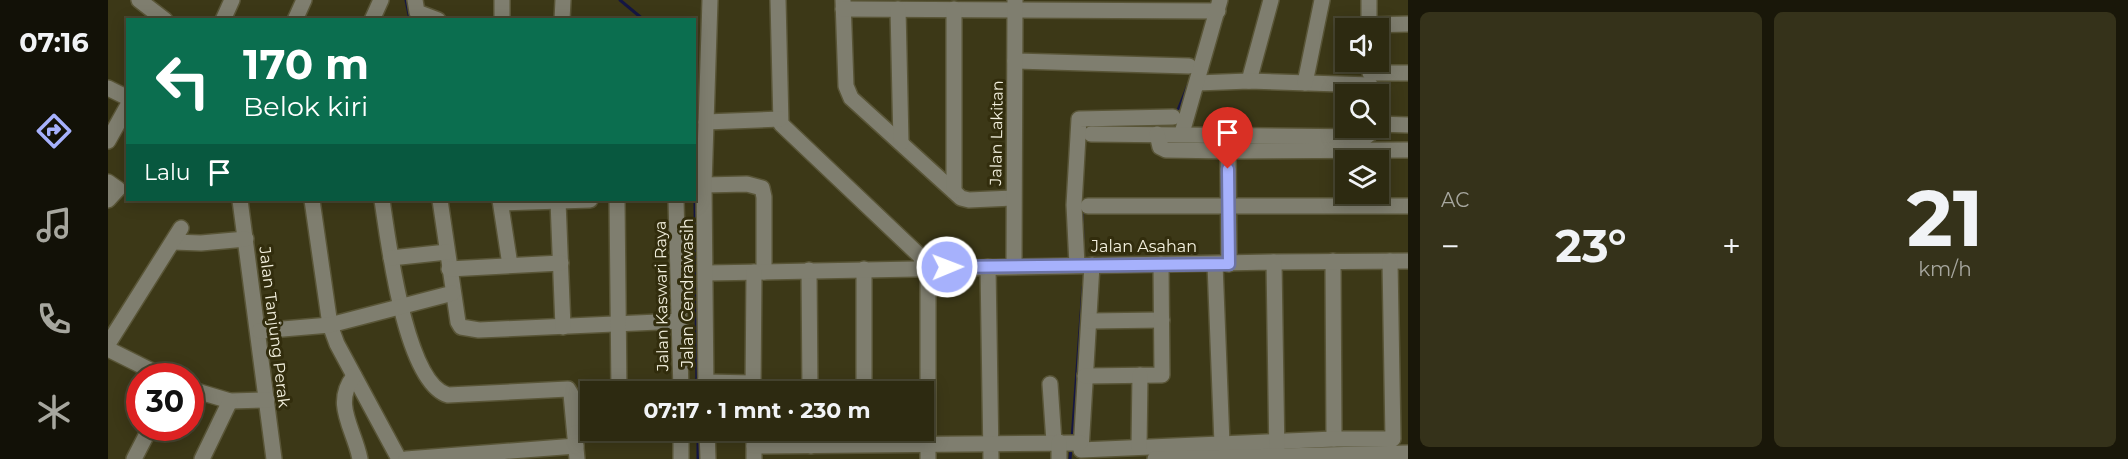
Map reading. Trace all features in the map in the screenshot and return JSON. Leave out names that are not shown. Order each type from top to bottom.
[{"type":"street","points":[[139,0],[162,18]]},
{"type":"street","points":[[224,18],[232,0]]},
{"type":"street","points":[[296,18],[304,0]]},
{"type":"street","points":[[373,18],[381,0]]},
{"type":"street","points":[[415,0],[417,12],[433,18]]},
{"type":"street","points":[[502,0],[502,18]]},
{"type":"street","points":[[562,18],[563,0]]},
{"type":"street","name":"Jalan Cendrawasih","points":[[705,381],[706,273],[701,131],[710,0]]},
{"type":"street","points":[[778,0],[780,119],[785,131],[920,256],[926,268],[928,459]]},
{"type":"street","points":[[1249,81],[1271,0]]},
{"type":"street","points":[[1305,82],[1322,0]]},
{"type":"street","points":[[1364,1],[1367,18]]},
{"type":"street","points":[[1013,198],[964,200],[848,94],[843,4],[898,9],[954,9],[1015,4],[1214,8],[1197,82],[1182,133]]},
{"type":"street","name":"Jalan Lakitan","points":[[1014,266],[1015,4]]},
{"type":"street","points":[[898,9],[901,143]]},
{"type":"street","points":[[954,9],[954,191]]},
{"type":"street","points":[[1389,25],[1408,24]]},
{"type":"street","points":[[1015,61],[1189,66]]},
{"type":"street","points":[[1197,82],[1305,82],[1370,79],[1408,73]]},
{"type":"street","points":[[108,88],[126,97]]},
{"type":"street","points":[[108,141],[126,109]]},
{"type":"street","points":[[1059,459],[1073,448],[1085,376],[1090,321],[1085,265],[1074,205],[1079,119],[1173,117]]},
{"type":"street","points":[[701,131],[780,119]]},
{"type":"street","points":[[1389,124],[1408,125]]},
{"type":"street","points":[[1091,134],[1182,133],[1335,136]]},
{"type":"street","points":[[1156,134],[1160,147],[1166,150],[1228,152],[1408,150]]},
{"type":"street","points":[[1222,444],[1222,264],[1228,205],[1228,152]]},
{"type":"street","points":[[108,182],[118,189],[108,200]]},
{"type":"street","points":[[704,185],[747,184],[762,188],[764,197],[753,381]]},
{"type":"street","name":"Jalan Tanjung Perak","points":[[240,201],[274,459]]},
{"type":"street","points":[[312,201],[330,325],[354,376],[399,459]]},
{"type":"street","points":[[382,201],[400,308],[412,344],[440,392],[448,395],[567,388],[571,394],[576,446]]},
{"type":"street","points":[[440,201],[458,322],[463,328],[479,330],[681,321]]},
{"type":"street","points":[[510,265],[501,201],[558,201],[562,327]]},
{"type":"street","points":[[617,201],[619,381]]},
{"type":"street","name":"Jalan Kaswari Raya","points":[[676,201],[681,381]]},
{"type":"street","points":[[1088,206],[1408,206]]},
{"type":"street","points":[[108,344],[181,228]]},
{"type":"street","points":[[173,242],[201,243],[246,239]]},
{"type":"street","points":[[391,258],[447,252]]},
{"type":"street","points":[[1333,261],[1340,444]]},
{"type":"street","points":[[1155,459],[1277,452],[1340,444],[1398,448],[1390,261]]},
{"type":"street","name":"Jalan Asahan","points":[[706,273],[1408,261]]},
{"type":"street","points":[[1274,262],[1277,452]]},
{"type":"street","points":[[449,269],[561,263]]},
{"type":"street","points":[[1085,376],[1162,375],[1161,264]]},
{"type":"street","points":[[988,267],[991,452]]},
{"type":"street","points":[[864,269],[864,381]]},
{"type":"street","points":[[809,270],[810,381]]},
{"type":"street","points":[[259,332],[330,325],[453,292]]},
{"type":"street","points":[[1090,321],[1162,320]]},
{"type":"street","points":[[108,349],[136,363]]},
{"type":"street","points":[[1139,447],[1140,375]]},
{"type":"street","points":[[354,376],[344,390],[342,400],[360,459]]},
{"type":"street","points":[[1050,384],[1073,448]]},
{"type":"street","points":[[204,393],[230,401],[267,400]]},
{"type":"street","points":[[202,459],[230,401]]},
{"type":"street","points":[[213,436],[214,459]]},
{"type":"street","points":[[134,459],[143,441]]},
{"type":"street","points":[[406,459],[518,455],[576,446],[591,441]]},
{"type":"street","points":[[681,441],[681,459]]},
{"type":"street","points":[[707,441],[708,459]]},
{"type":"street","points":[[754,445],[787,441]]},
{"type":"street","points":[[907,441],[991,452],[1222,444],[1277,452]]},
{"type":"waterway","points":[[406,0],[410,18]]},
{"type":"waterway","points":[[620,0],[642,18]]},
{"type":"waterway","points":[[1176,115],[1188,85]]},
{"type":"waterway","points":[[695,201],[697,381]]},
{"type":"waterway","points":[[1082,209],[1083,239]]},
{"type":"waterway","points":[[1072,439],[1083,287]]},
{"type":"waterway","points":[[698,441],[698,459]]},
{"type":"waterway","points":[[1070,459],[1071,449]]},
{"type":"route","points":[[947,267],[1229,264],[1228,169]]}]
